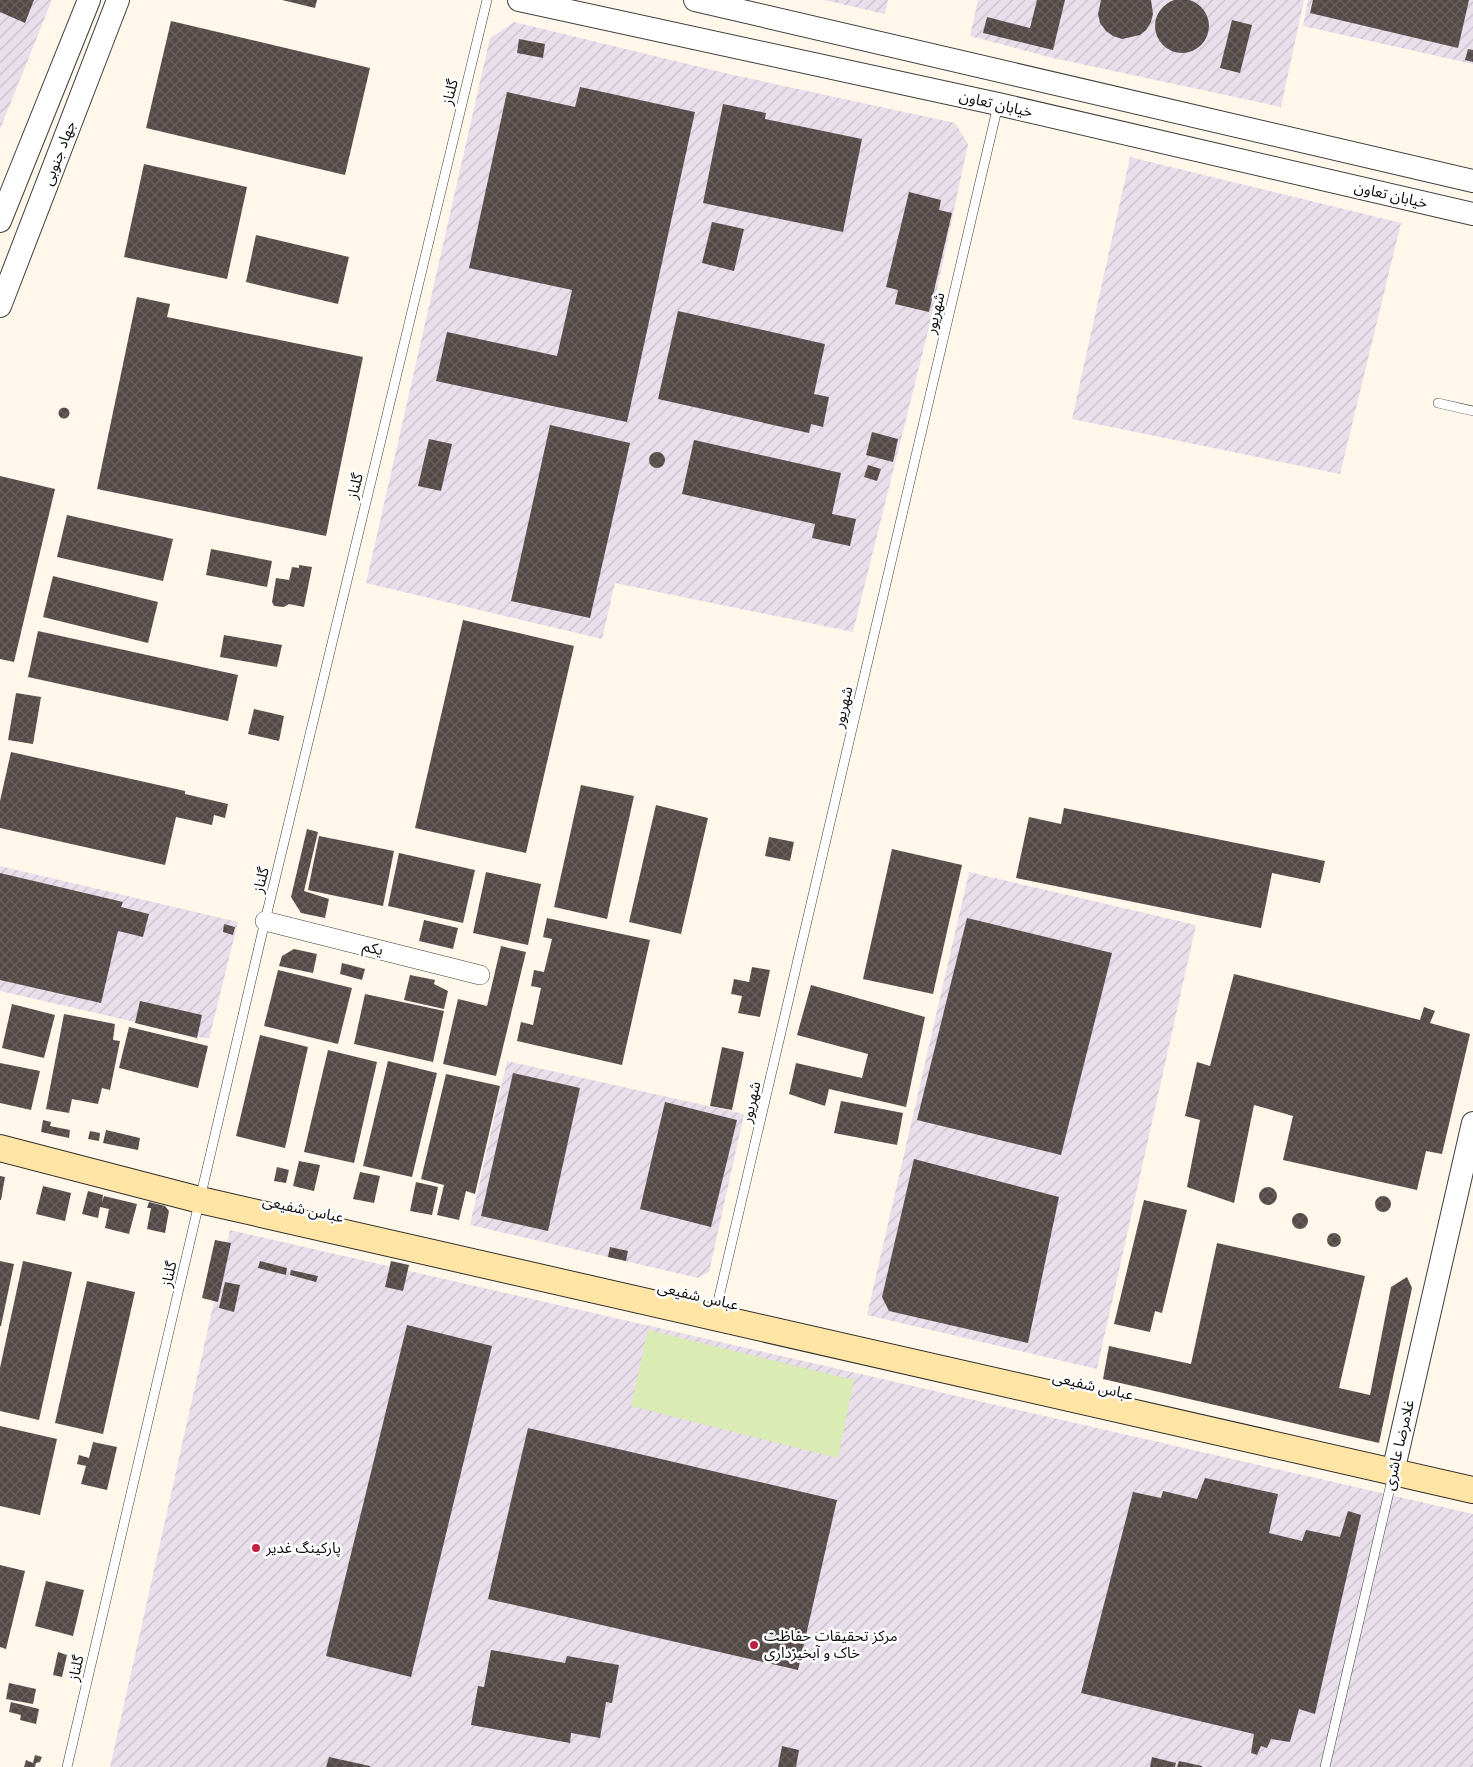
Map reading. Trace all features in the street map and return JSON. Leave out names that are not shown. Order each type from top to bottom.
[{"type":"main road","name":"عباس شفیعی","points":[[0,1137],[202,1194]]},
{"type":"main road","name":"عباس شفیعی","points":[[0,1148],[1395,1464]]},
{"type":"main road","points":[[1395,1464],[1473,1473]]},
{"type":"main road","points":[[1395,1464],[1473,1490]]},
{"type":"street","name":"جهاد جنوبی","points":[[0,221],[90,0]]},
{"type":"street","name":"جهاد جنوبی","points":[[0,306],[118,0]]},
{"type":"street","name":"خیابان تعاون","points":[[518,0],[998,104],[1473,214]]},
{"type":"street","points":[[694,0],[1473,182]]},
{"type":"street","name":"یکم","points":[[265,921],[480,975]]},
{"type":"street","name":"غلامرضا عاشری","points":[[1395,1464],[1473,1123]]},
{"type":"lane","name":"گلناز","points":[[67,1767],[265,921],[486,0]]},
{"type":"lane","name":"شهریور","points":[[716,1309],[998,104]]},
{"type":"lane","points":[[1438,403],[1473,411]]},
{"type":"lane","name":"غلامرضا عاشری","points":[[1325,1767],[1395,1464]]},
{"type":"shaded area","points":[[0,0],[52,0],[0,129]]},
{"type":"shaded area","points":[[824,0],[888,0],[885,14]]},
{"type":"shaded area","points":[[978,0],[1304,0],[1281,107],[1053,58],[970,36]]},
{"type":"shaded area","points":[[1308,0],[1473,0],[1473,64],[1303,26]]},
{"type":"shaded area","points":[[514,22],[729,74],[955,123],[968,144],[929,327],[853,632],[615,583],[602,639],[366,583],[490,38]]},
{"type":"shaded area","points":[[1130,157],[1401,223],[1340,474],[1072,419]]},
{"type":"shaded area","points":[[0,866],[238,922],[209,1039],[0,991]]},
{"type":"shaded area","points":[[969,872],[1196,925],[1097,1369],[867,1315]]},
{"type":"shaded area","points":[[507,1061],[744,1114],[709,1272],[698,1278],[470,1225]]},
{"type":"shaded area","points":[[230,1230],[1473,1514],[1473,1767],[110,1767]]},
{"type":"green space","points":[[648,1330],[854,1380],[838,1458],[631,1406]]},
{"type":"building","points":[[1177,-1],[1187,-1],[1197,3],[1205,11],[1209,26],[1205,41],[1197,49],[1187,53],[1177,53],[1167,49],[1159,41],[1155,31],[1155,21],[1159,11],[1167,3]]},
{"type":"building","points":[[0,0],[34,0],[25,23],[0,12]]},
{"type":"building","points":[[282,0],[317,0],[315,8]]},
{"type":"building","points":[[1037,0],[1065,0],[1053,50],[983,33],[987,17],[1030,28]]},
{"type":"building","points":[[1101,0],[1151,0],[1153,14],[1151,22],[1140,35],[1122,39],[1113,36],[1100,23],[1098,14]]},
{"type":"building","points":[[1313,0],[1469,0],[1458,48],[1310,13]]},
{"type":"building","points":[[1232,20],[1252,25],[1240,73],[1220,68]]},
{"type":"building","points":[[171,21],[370,68],[345,175],[146,128]]},
{"type":"building","points":[[519,39],[545,44],[543,58],[517,53]]},
{"type":"building","points":[[1468,49],[1473,50],[1473,62],[1465,60]]},
{"type":"building","points":[[580,87],[695,112],[627,422],[436,381],[447,332],[557,356],[572,290],[469,268],[507,92],[575,107]]},
{"type":"building","points":[[723,104],[766,113],[765,119],[862,139],[843,232],[703,203]]},
{"type":"building","points":[[144,164],[247,187],[227,279],[124,257]]},
{"type":"building","points":[[909,192],[941,200],[939,210],[952,213],[929,312],[895,304],[898,290],[886,287]]},
{"type":"building","points":[[712,222],[744,229],[734,271],[702,263]]},
{"type":"building","points":[[256,235],[349,257],[338,304],[246,282]]},
{"type":"building","points":[[137,297],[170,304],[167,317],[363,357],[326,536],[97,489]]},
{"type":"building","points":[[678,311],[825,344],[814,394],[829,397],[823,427],[811,424],[809,433],[658,399]]},
{"type":"building","points":[[62,408],[66,408],[69,413],[68,417],[62,418],[59,415],[59,411]]},
{"type":"building","points":[[550,425],[630,443],[590,618],[511,601]]},
{"type":"building","points":[[872,432],[898,439],[893,462],[866,455]]},
{"type":"building","points":[[429,439],[452,444],[441,491],[418,486]]},
{"type":"building","points":[[694,440],[841,473],[832,514],[856,519],[850,546],[812,538],[815,524],[682,494]]},
{"type":"building","points":[[657,452],[663,454],[665,460],[663,466],[657,468],[651,466],[649,460],[651,454]]},
{"type":"building","points":[[868,465],[881,469],[877,481],[864,477]]},
{"type":"building","points":[[0,476],[55,489],[14,662],[0,659]]},
{"type":"building","points":[[67,515],[173,539],[163,581],[57,557]]},
{"type":"building","points":[[211,549],[272,561],[267,587],[206,575]]},
{"type":"building","points":[[299,565],[312,567],[304,607],[289,604],[284,607],[274,606],[272,602],[276,578],[289,580],[292,567],[299,568]]},
{"type":"building","points":[[53,576],[158,602],[148,643],[43,617]]},
{"type":"building","points":[[463,620],[574,646],[526,853],[415,828]]},
{"type":"building","points":[[38,631],[238,675],[228,721],[28,677]]},
{"type":"building","points":[[224,635],[282,645],[277,667],[220,657]]},
{"type":"building","points":[[16,693],[41,697],[33,744],[8,740]]},
{"type":"building","points":[[254,709],[284,716],[279,741],[248,734]]},
{"type":"building","points":[[11,752],[185,791],[185,794],[228,804],[225,818],[214,815],[212,825],[176,817],[165,865],[0,828],[0,801]]},
{"type":"building","points":[[581,785],[634,796],[607,919],[554,907]]},
{"type":"building","points":[[656,805],[708,818],[681,934],[629,922]]},
{"type":"building","points":[[1064,808],[1325,861],[1320,883],[1272,873],[1261,928],[1016,878],[1029,817],[1061,824]]},
{"type":"building","points":[[307,829],[318,832],[304,891],[329,899],[325,918],[301,913],[291,897]]},
{"type":"building","points":[[319,836],[394,851],[383,906],[308,890]]},
{"type":"building","points":[[769,837],[794,842],[790,861],[765,856]]},
{"type":"building","points":[[892,849],[962,865],[933,994],[863,979]]},
{"type":"building","points":[[399,853],[475,870],[463,923],[388,906]]},
{"type":"building","points":[[486,872],[541,884],[528,945],[473,933]]},
{"type":"building","points":[[0,873],[123,902],[121,907],[149,914],[143,937],[118,931],[101,1003],[0,980]]},
{"type":"building","points":[[547,918],[650,940],[622,1065],[517,1041],[521,1022],[533,1025],[541,988],[531,986],[534,970],[544,972],[552,939],[543,937]]},
{"type":"building","points":[[967,918],[1112,953],[1061,1155],[917,1120]]},
{"type":"building","points":[[424,920],[458,928],[453,949],[419,941]]},
{"type":"building","points":[[224,924],[235,927],[233,935],[223,932]]},
{"type":"building","points":[[501,946],[526,952],[496,1076],[443,1064],[458,999],[487,1006]]},
{"type":"building","points":[[294,949],[317,954],[313,973],[279,966],[282,956]]},
{"type":"building","points":[[342,963],[365,969],[362,980],[340,974]]},
{"type":"building","points":[[752,967],[770,970],[760,1017],[738,1013],[742,996],[731,994],[734,979],[749,982]]},
{"type":"building","points":[[278,970],[352,988],[338,1044],[264,1026]]},
{"type":"building","points":[[1234,974],[1420,1020],[1424,1007],[1435,1011],[1430,1023],[1470,1034],[1442,1154],[1426,1151],[1417,1190],[1283,1160],[1293,1116],[1254,1105],[1234,1203],[1187,1187],[1200,1120],[1185,1116],[1197,1062],[1210,1066]]},
{"type":"building","points":[[410,975],[435,980],[434,984],[448,991],[444,1009],[404,1000]]},
{"type":"building","points":[[811,985],[925,1017],[906,1107],[829,1089],[825,1106],[789,1094],[796,1063],[862,1078],[868,1054],[797,1035]]},
{"type":"building","points":[[365,994],[444,1011],[433,1062],[354,1044]]},
{"type":"building","points":[[140,1001],[202,1015],[197,1038],[135,1023]]},
{"type":"building","points":[[12,1004],[55,1015],[44,1058],[2,1048]]},
{"type":"building","points":[[64,1014],[115,1024],[113,1040],[120,1041],[110,1090],[102,1088],[98,1104],[72,1099],[69,1113],[46,1109]]},
{"type":"building","points":[[129,1027],[208,1046],[198,1088],[119,1068]]},
{"type":"building","points":[[260,1035],[308,1047],[285,1148],[236,1136]]},
{"type":"building","points":[[722,1047],[744,1052],[732,1110],[710,1106]]},
{"type":"building","points":[[328,1050],[377,1062],[354,1163],[304,1152]]},
{"type":"building","points":[[388,1061],[437,1073],[412,1177],[363,1166]]},
{"type":"building","points":[[0,1063],[40,1071],[31,1110],[0,1103]]},
{"type":"building","points":[[513,1073],[580,1088],[548,1231],[481,1216]]},
{"type":"building","points":[[446,1074],[500,1086],[475,1194],[466,1191],[459,1220],[437,1215],[444,1185],[421,1179]]},
{"type":"building","points":[[841,1101],[903,1113],[897,1145],[834,1133]]},
{"type":"building","points":[[665,1102],[737,1120],[711,1227],[640,1209]]},
{"type":"building","points":[[43,1120],[51,1122],[50,1126],[70,1130],[69,1138],[41,1132]]},
{"type":"building","points":[[106,1130],[140,1138],[138,1150],[103,1143]]},
{"type":"building","points":[[90,1131],[100,1133],[99,1141],[88,1139]]},
{"type":"building","points":[[914,1159],[1059,1197],[1028,1343],[889,1311],[882,1297]]},
{"type":"building","points":[[299,1161],[320,1165],[314,1191],[293,1186]]},
{"type":"building","points":[[277,1167],[289,1170],[286,1183],[274,1181]]},
{"type":"building","points":[[360,1172],[380,1176],[374,1203],[353,1199]]},
{"type":"building","points":[[0,1176],[5,1177],[1,1200],[0,1200]]},
{"type":"building","points":[[416,1182],[438,1187],[432,1215],[410,1211]]},
{"type":"building","points":[[43,1186],[71,1193],[65,1221],[36,1214]]},
{"type":"building","points":[[1268,1187],[1274,1190],[1277,1196],[1274,1202],[1268,1205],[1262,1202],[1259,1196],[1262,1190]]},
{"type":"building","points":[[88,1191],[103,1195],[102,1202],[104,1196],[137,1204],[129,1234],[105,1228],[109,1209],[100,1207],[98,1218],[82,1214]]},
{"type":"building","points":[[1380,1196],[1386,1196],[1391,1201],[1389,1210],[1380,1212],[1375,1207],[1375,1201]]},
{"type":"building","points":[[1144,1200],[1187,1210],[1162,1313],[1155,1311],[1150,1332],[1114,1324]]},
{"type":"building","points":[[149,1202],[165,1206],[169,1211],[165,1233],[147,1229],[151,1208],[147,1208]]},
{"type":"building","points":[[1300,1213],[1306,1215],[1308,1221],[1306,1227],[1300,1229],[1294,1227],[1292,1221],[1294,1215]]},
{"type":"building","points":[[1331,1233],[1337,1233],[1341,1240],[1337,1247],[1331,1247],[1327,1243],[1327,1237]]},
{"type":"building","points":[[215,1240],[231,1243],[218,1302],[202,1298]]},
{"type":"building","points":[[1217,1243],[1365,1276],[1339,1388],[1370,1395],[1391,1287],[1407,1277],[1412,1288],[1379,1443],[1103,1379],[1109,1346],[1191,1364]]},
{"type":"building","points":[[610,1247],[628,1251],[626,1261],[608,1257]]},
{"type":"building","points":[[0,1261],[14,1264],[1,1326],[0,1326]]},
{"type":"building","points":[[23,1261],[72,1272],[39,1420],[0,1411],[0,1368]]},
{"type":"building","points":[[260,1261],[287,1268],[286,1275],[258,1268]]},
{"type":"building","points":[[391,1261],[409,1265],[403,1291],[385,1287]]},
{"type":"building","points":[[291,1270],[318,1276],[316,1282],[290,1275]]},
{"type":"building","points":[[87,1281],[135,1292],[103,1434],[55,1423]]},
{"type":"building","points":[[225,1282],[240,1285],[234,1312],[219,1308]]},
{"type":"building","points":[[407,1325],[492,1346],[411,1677],[326,1656]]},
{"type":"building","points":[[0,1426],[57,1439],[40,1515],[0,1506]]},
{"type":"building","points":[[528,1428],[837,1500],[798,1670],[488,1599]]},
{"type":"building","points":[[93,1442],[117,1447],[107,1490],[81,1484],[86,1466],[77,1464],[79,1455],[89,1458]]},
{"type":"building","points":[[1205,1478],[1278,1494],[1269,1533],[1302,1541],[1306,1530],[1340,1537],[1348,1511],[1361,1515],[1315,1714],[1299,1709],[1290,1742],[1271,1739],[1267,1748],[1261,1746],[1257,1755],[1251,1753],[1254,1734],[1081,1693],[1133,1492],[1161,1498],[1163,1491],[1197,1499]]},
{"type":"building","points":[[0,1565],[25,1571],[6,1649],[0,1647]]},
{"type":"building","points":[[46,1581],[84,1590],[73,1636],[35,1626]]},
{"type":"building","points":[[491,1650],[565,1663],[567,1656],[619,1665],[612,1703],[606,1702],[600,1738],[571,1733],[570,1743],[471,1725],[478,1686],[484,1687]]},
{"type":"building","points":[[58,1652],[67,1655],[62,1677],[53,1675]]},
{"type":"building","points":[[9,1683],[36,1689],[33,1704],[6,1699]]},
{"type":"building","points":[[11,1702],[39,1709],[36,1724],[20,1720],[21,1715],[9,1712]]},
{"type":"building","points":[[782,1746],[799,1750],[796,1767],[778,1767]]},
{"type":"building","points":[[35,1755],[42,1757],[40,1762],[36,1763],[35,1767],[24,1767],[26,1760],[33,1763]]},
{"type":"building","points":[[329,1757],[370,1766],[370,1767],[326,1767]]},
{"type":"building","points":[[1152,1757],[1176,1763],[1175,1767],[1150,1767]]},
{"type":"building","points":[[1179,1761],[1202,1766],[1202,1767],[1177,1767]]},
{"type":"place","name":"پارکینگ غدیر","points":[[256,1548]]},
{"type":"place","name":"مرکز تحقیقات حفاظت خاک و آبخیزداری","points":[[754,1645]]}]
